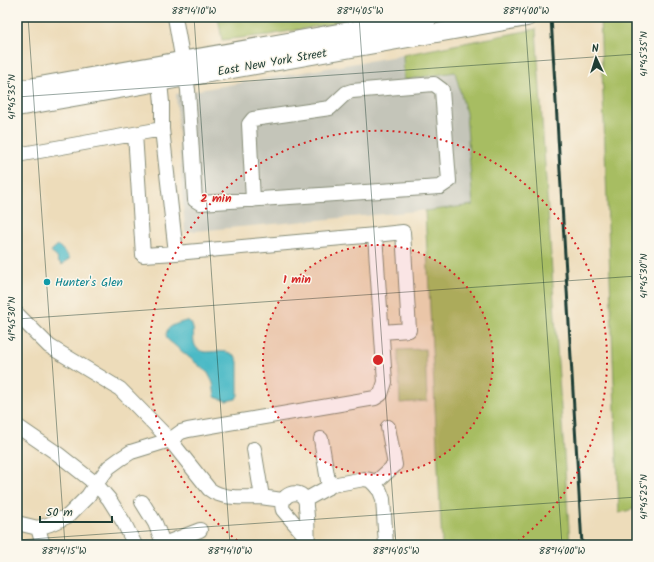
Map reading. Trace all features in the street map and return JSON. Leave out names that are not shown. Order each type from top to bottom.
[{"type":"main road","name":"East New York Street","points":[[17,107],[160,82],[184,69],[429,17]]},
{"type":"main road","name":"East New York Street","points":[[17,90],[184,69],[527,17]]},
{"type":"street","points":[[175,17],[188,90],[195,200],[200,203],[253,200],[440,187],[449,181],[442,90],[434,84],[352,91],[346,94],[330,108],[253,118],[249,124],[253,200]]},
{"type":"street","points":[[160,82],[162,130],[176,253]]},
{"type":"street","points":[[17,155],[162,130]]},
{"type":"street","points":[[135,134],[143,255],[403,232],[409,330],[382,332]]},
{"type":"street","points":[[17,523],[38,528],[68,516],[88,496],[109,467],[131,452],[170,440],[181,432],[375,398],[381,394],[385,382],[375,235]]},
{"type":"street","points":[[17,314],[49,346],[120,389],[170,440],[209,489],[214,493],[227,496],[262,497],[283,500]]},
{"type":"street","points":[[17,426],[58,454],[96,484],[109,499],[124,523],[135,545]]},
{"type":"street","points":[[374,484],[395,465],[388,427]]},
{"type":"street","points":[[321,439],[329,487]]},
{"type":"street","points":[[254,449],[262,497]]},
{"type":"street","points":[[305,500],[332,485],[364,479],[370,480],[380,491],[383,499],[386,545]]},
{"type":"street","points":[[291,493],[296,493],[302,496],[305,500],[308,541],[283,510],[283,500],[291,493]]},
{"type":"street","points":[[142,502],[155,523],[163,545],[200,530]]},
{"type":"street","points":[[38,528],[44,545]]},
{"type":"shaded area","points":[[403,55],[404,80],[455,72],[466,113],[473,206],[185,232],[176,94]]},
{"type":"green space","points":[[218,17],[373,17],[268,35],[222,40]]},
{"type":"green space","points":[[600,17],[637,17],[637,258],[634,261],[637,284],[637,508],[619,513]]},
{"type":"green space","points":[[536,29],[570,545],[442,545],[425,211],[473,205],[466,113],[455,72],[404,80],[403,55]]},
{"type":"green space","points":[[425,349],[427,401],[400,403],[398,350]]},
{"type":"water","points":[[58,245],[70,258],[62,265],[51,251]]},
{"type":"water","points":[[189,321],[192,325],[194,343],[199,350],[205,352],[219,351],[229,353],[236,358],[238,362],[238,395],[236,399],[226,401],[215,397],[213,383],[208,373],[167,339],[166,335],[169,328]]},
{"type":"railway","points":[[551,17],[582,545]]},
{"type":"place","name":"Hunter's Glen","points":[[47,282]]}]
